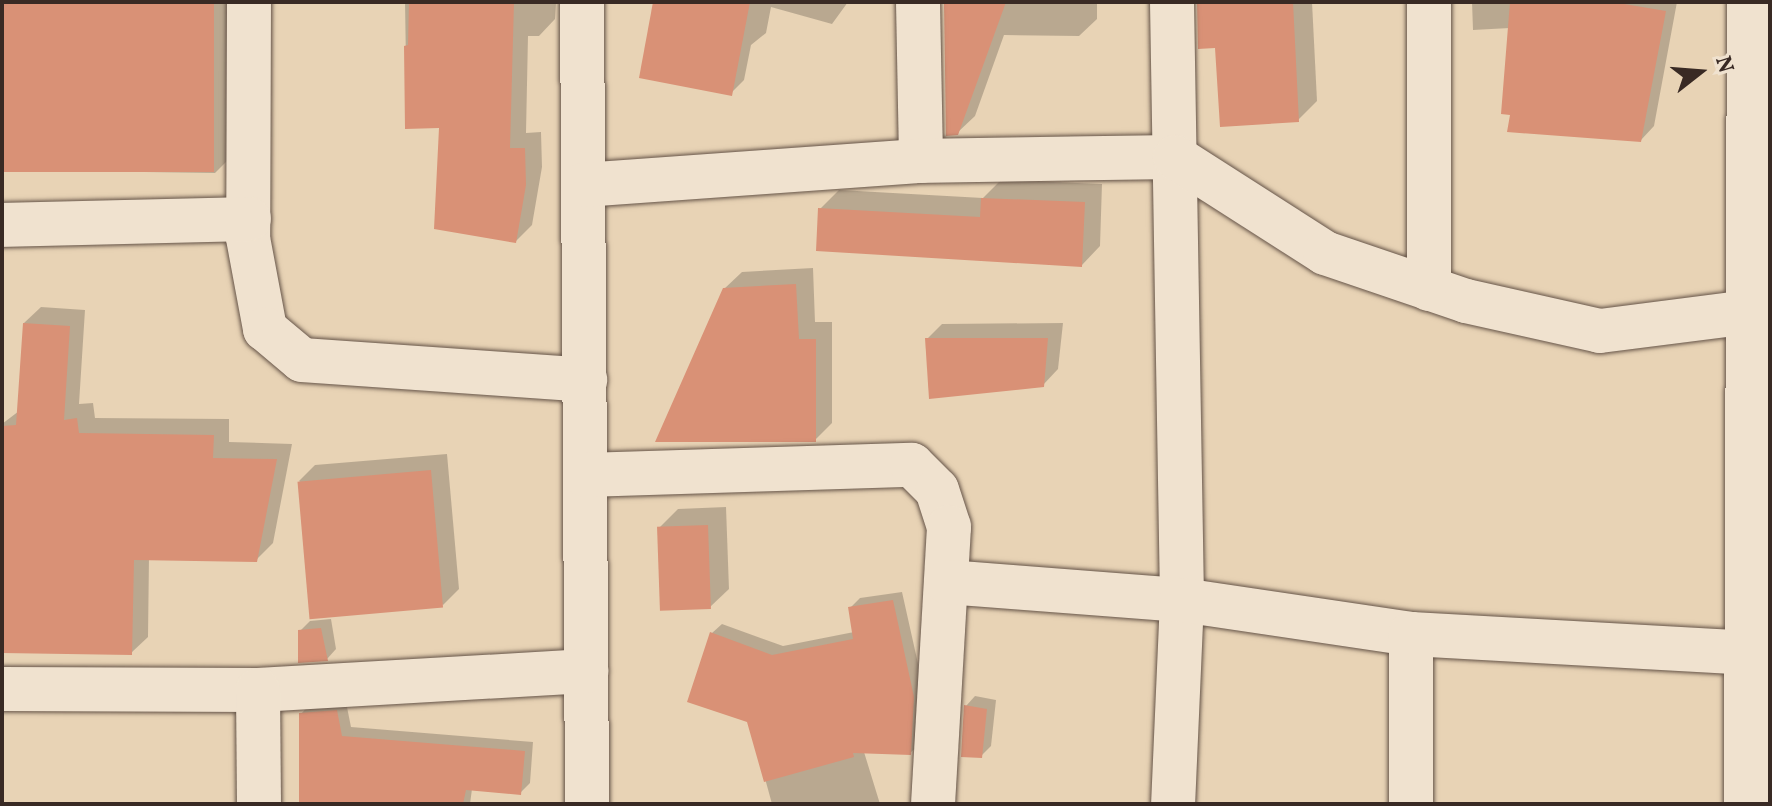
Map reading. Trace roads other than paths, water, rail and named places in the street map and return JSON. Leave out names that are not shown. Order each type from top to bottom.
[{"type":"street","points":[[249,2],[249,219],[254,290],[265,329],[302,360],[585,380]]},
{"type":"street","points":[[582,2],[587,804]]},
{"type":"street","points":[[918,2],[921,161]]},
{"type":"street","points":[[1172,2],[1182,600],[1173,804]]},
{"type":"street","points":[[1429,2],[1429,289]]},
{"type":"street","points":[[1746,804],[1748,312],[1760,134],[1749,2]]},
{"type":"street","points":[[583,185],[921,161],[1175,157],[1325,253],[1429,289],[1600,331],[1748,312]]},
{"type":"street","points":[[2,225],[249,219]]},
{"type":"street","points":[[585,475],[912,465],[937,490],[949,527],[933,804]]},
{"type":"street","points":[[947,582],[1182,600],[1411,634],[1747,653]]},
{"type":"street","points":[[1411,634],[1411,804]]},
{"type":"street","points":[[2,689],[258,690],[586,671]]},
{"type":"street","points":[[258,690],[259,804]]}]
